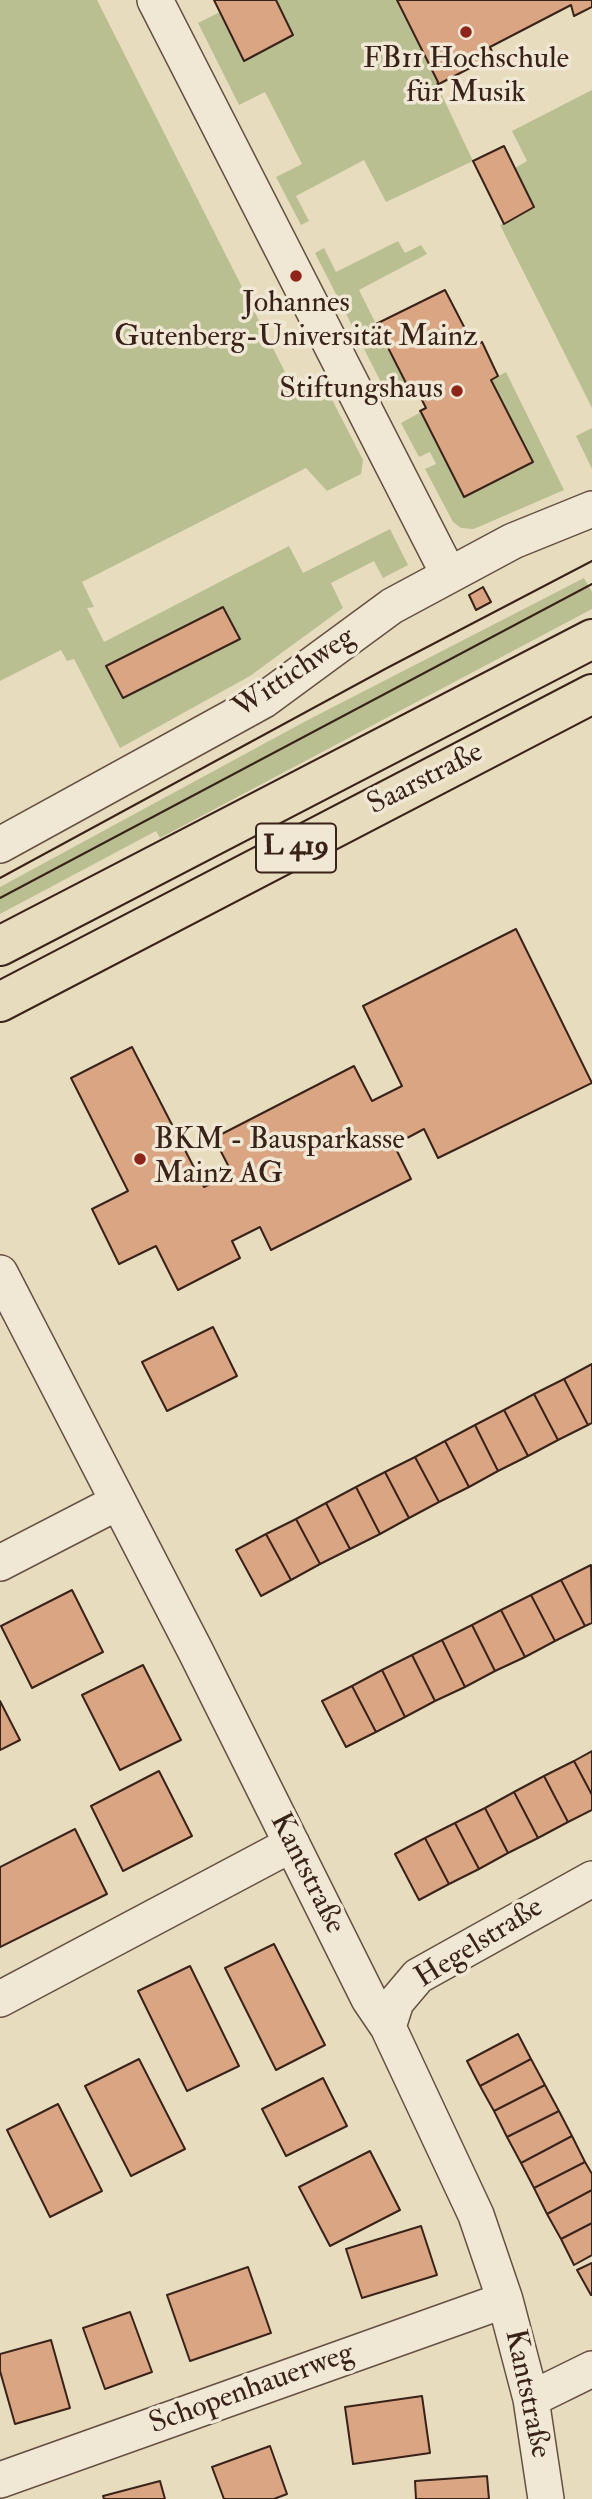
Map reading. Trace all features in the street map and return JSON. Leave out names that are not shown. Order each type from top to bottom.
[{"type":"highway","name":"Saarstraße","points":[[0,946],[592,639]]},
{"type":"highway","name":"Saarstraße","points":[[0,1002],[592,694]]},
{"type":"street","points":[[155,0],[449,575]]},
{"type":"street","name":"Wittichweg","points":[[0,845],[264,699],[392,606],[513,541],[592,509]]},
{"type":"street","name":"Kantstraße","points":[[0,1273],[196,1652],[369,1999],[387,2027],[476,2215],[505,2300],[531,2399],[546,2499]]},
{"type":"street","points":[[0,1563],[118,1502]]},
{"type":"street","points":[[0,1999],[292,1844]]},
{"type":"street","name":"Hegelstraße","points":[[387,2027],[396,2002],[418,1976],[592,1879]]},
{"type":"street","name":"Schopenhauerweg","points":[[0,2480],[505,2300]]},
{"type":"street","points":[[531,2399],[592,2369]]},
{"type":"green space","points":[[0,0],[97,0],[291,384],[297,393],[323,382],[363,460],[361,474],[327,491],[306,468],[82,582],[94,607],[87,608],[104,642],[289,546],[303,573],[390,529],[408,565],[383,578],[374,561],[331,583],[343,608],[250,676],[120,748],[74,659],[67,661],[61,650],[0,681]]},
{"type":"green space","points":[[276,0],[397,0],[473,161],[386,202],[364,160],[296,196],[309,221],[301,225],[276,177],[302,164],[265,92],[239,105],[198,23],[220,12],[244,60],[293,35]]},
{"type":"green space","points":[[592,90],[592,408],[500,225],[534,207],[515,168],[527,161],[512,131]]},
{"type":"green space","points":[[398,241],[405,253],[421,245],[427,254],[359,290],[406,384],[387,394],[315,253],[324,248],[336,272]]},
{"type":"green space","points":[[506,372],[564,490],[473,529],[461,528],[453,522],[425,469],[436,464],[430,452],[419,457],[401,423],[421,412],[464,497],[532,462],[491,380]]},
{"type":"green space","points":[[592,428],[592,469],[576,436]]},
{"type":"green space","points":[[584,578],[592,592],[592,609],[160,838],[156,831],[0,914],[0,887],[304,722]]},
{"type":"building","points":[[214,0],[276,0],[293,35],[244,61]]},
{"type":"building","name":"FB11 Hochschule für Musik","points":[[397,0],[592,0],[592,7],[574,16],[571,5],[490,47],[493,54],[497,54],[437,85],[438,82]]},
{"type":"building","points":[[504,146],[534,207],[504,224],[473,161]]},
{"type":"building","name":"Stiftungshaus","points":[[445,290],[474,346],[482,342],[498,376],[491,380],[533,462],[464,497],[420,411],[426,408],[414,384],[408,387],[376,324]]},
{"type":"building","points":[[483,587],[491,602],[476,610],[469,595]]},
{"type":"building","points":[[223,607],[240,639],[123,698],[106,666]]},
{"type":"building","points":[[516,929],[592,1083],[438,1158],[424,1129],[394,1145],[411,1179],[271,1250],[260,1227],[232,1241],[240,1258],[178,1290],[156,1246],[119,1264],[92,1209],[128,1191],[71,1078],[132,1047],[204,1187],[232,1173],[214,1138],[354,1066],[372,1101],[402,1086],[363,1006]]},
{"type":"building","points":[[213,1327],[237,1376],[167,1411],[142,1362]]},
{"type":"building","points":[[592,1364],[592,1423],[588,1425],[564,1379]]},
{"type":"building","points":[[564,1379],[588,1425],[558,1440],[534,1394]]},
{"type":"building","points":[[534,1394],[558,1440],[528,1456],[504,1410]]},
{"type":"building","points":[[504,1410],[528,1456],[498,1471],[475,1425]]},
{"type":"building","points":[[475,1425],[498,1471],[469,1487],[445,1441]]},
{"type":"building","points":[[445,1441],[469,1487],[439,1502],[415,1457]]},
{"type":"building","points":[[415,1457],[439,1502],[409,1518],[385,1472]]},
{"type":"building","points":[[385,1472],[409,1518],[380,1534],[356,1487]]},
{"type":"building","points":[[356,1487],[380,1534],[350,1549],[326,1503]]},
{"type":"building","points":[[326,1503],[350,1549],[320,1564],[296,1519]]},
{"type":"building","points":[[296,1519],[320,1564],[291,1580],[266,1534]]},
{"type":"building","points":[[266,1534],[291,1580],[261,1596],[236,1550]]},
{"type":"building","points":[[591,1565],[592,1623],[585,1626],[561,1580]]},
{"type":"building","points":[[561,1580],[585,1626],[555,1641],[531,1595]]},
{"type":"building","points":[[72,1590],[103,1652],[32,1688],[1,1626]]},
{"type":"building","points":[[531,1595],[555,1641],[525,1657],[501,1610]]},
{"type":"building","points":[[501,1610],[525,1657],[495,1671],[472,1625]]},
{"type":"building","points":[[472,1625],[495,1671],[465,1687],[442,1640]]},
{"type":"building","points":[[442,1640],[465,1687],[435,1701],[412,1655]]},
{"type":"building","points":[[412,1655],[435,1701],[405,1717],[382,1670]]},
{"type":"building","points":[[143,1665],[181,1740],[120,1770],[82,1695]]},
{"type":"building","points":[[382,1670],[405,1717],[376,1732],[352,1686]]},
{"type":"building","points":[[352,1686],[376,1732],[346,1747],[322,1701]]},
{"type":"building","points":[[0,1701],[20,1740],[0,1750]]},
{"type":"building","points":[[592,1751],[592,1795],[574,1761]]},
{"type":"building","points":[[574,1761],[592,1795],[592,1810],[568,1822],[544,1776]]},
{"type":"building","points":[[159,1771],[192,1836],[123,1871],[91,1806]]},
{"type":"building","points":[[544,1776],[568,1822],[538,1838],[514,1792]]},
{"type":"building","points":[[514,1792],[538,1838],[508,1853],[485,1808]]},
{"type":"building","points":[[485,1808],[508,1853],[479,1869],[455,1823]]},
{"type":"building","points":[[455,1823],[479,1869],[449,1884],[425,1838]]},
{"type":"building","points":[[75,1829],[107,1894],[0,1947],[0,1867]]},
{"type":"building","points":[[425,1838],[449,1884],[419,1900],[395,1854]]},
{"type":"building","points":[[274,1944],[325,2045],[276,2070],[225,1968]]},
{"type":"building","points":[[190,1966],[239,2066],[187,2091],[138,1991]]},
{"type":"building","points":[[518,2034],[531,2059],[480,2086],[467,2061]]},
{"type":"building","points":[[139,2059],[185,2149],[131,2176],[85,2086]]},
{"type":"building","points":[[531,2059],[545,2085],[494,2111],[480,2086]]},
{"type":"building","points":[[323,2078],[347,2126],[286,2156],[262,2109]]},
{"type":"building","points":[[545,2085],[559,2111],[507,2137],[494,2111]]},
{"type":"building","points":[[58,2104],[102,2191],[50,2217],[7,2130]]},
{"type":"building","points":[[559,2111],[572,2136],[521,2163],[507,2137]]},
{"type":"building","points":[[572,2136],[585,2162],[534,2188],[521,2163]]},
{"type":"building","points":[[370,2151],[400,2210],[330,2246],[299,2187]]},
{"type":"building","points":[[585,2162],[592,2174],[592,2190],[547,2214],[534,2188]]},
{"type":"building","points":[[592,2190],[592,2223],[561,2239],[547,2214]]},
{"type":"building","points":[[592,2223],[592,2255],[574,2265],[561,2239]]},
{"type":"building","points":[[421,2226],[437,2275],[362,2298],[346,2249]]},
{"type":"building","points":[[592,2263],[592,2295],[591,2295],[577,2270]]},
{"type":"building","points":[[248,2267],[271,2333],[190,2361],[167,2295]]},
{"type":"building","points":[[130,2312],[152,2372],[105,2389],[83,2328]]},
{"type":"building","points":[[51,2340],[70,2408],[15,2424],[0,2371],[0,2354]]},
{"type":"building","points":[[422,2396],[430,2453],[353,2464],[345,2407]]},
{"type":"building","points":[[270,2446],[287,2494],[274,2499],[224,2499],[212,2467]]},
{"type":"building","points":[[487,2476],[489,2499],[416,2499],[415,2481]]},
{"type":"building","points":[[160,2481],[165,2499],[104,2499],[103,2496]]},
{"type":"tram line","points":[[0,878],[387,668],[592,561]]},
{"type":"tram line","points":[[0,898],[592,584]]},
{"type":"place","name":"FB11 Hochschule für Musik","points":[[466,32]]},
{"type":"place","name":"Johannes Gutenberg-Universität Mainz","points":[[296,276]]},
{"type":"place","name":"Stiftungshaus","points":[[457,391]]},
{"type":"place","name":"BKM - Bausparkasse Mainz AG","points":[[140,1159]]}]
